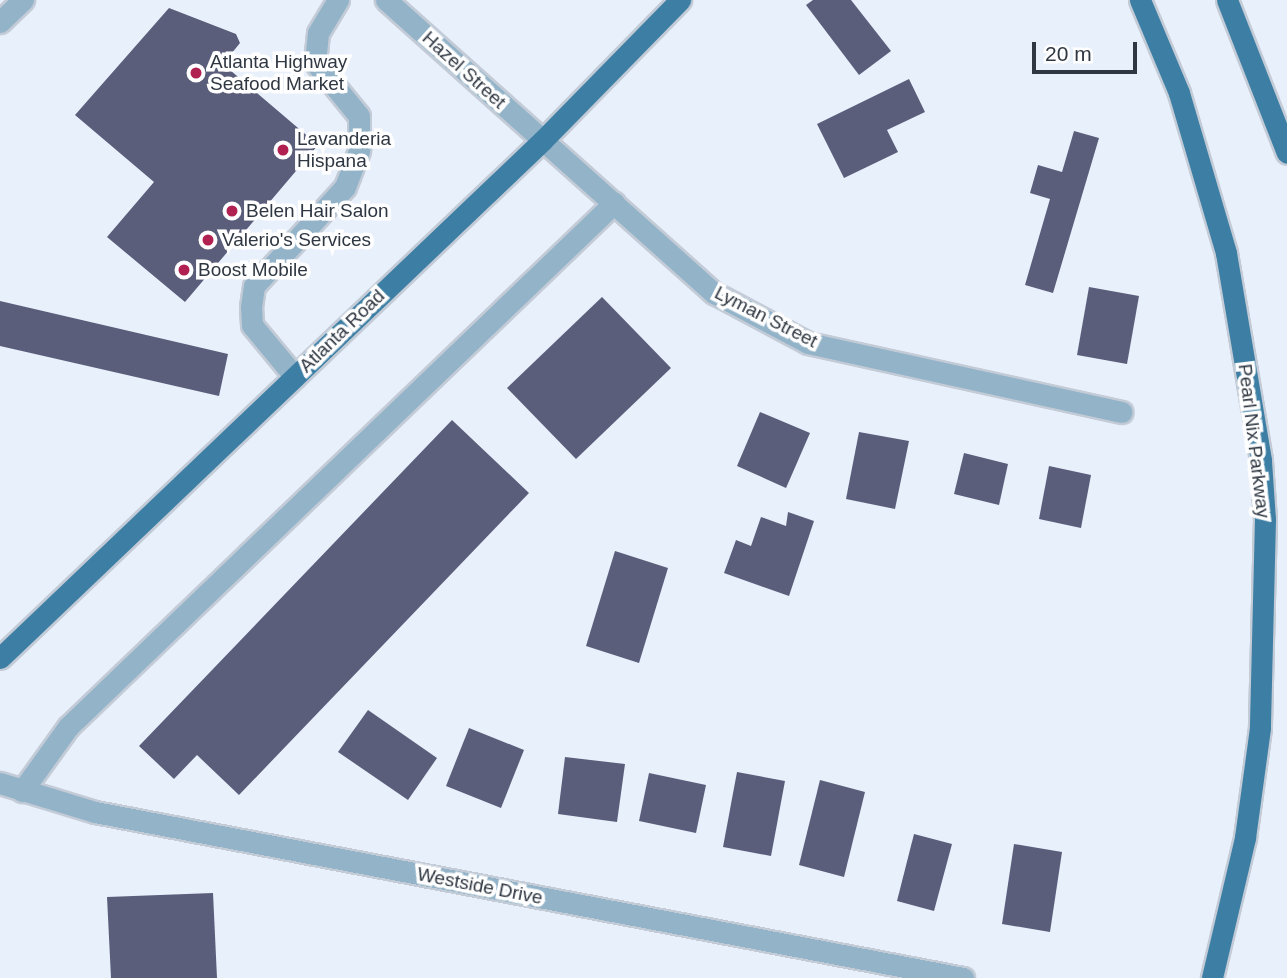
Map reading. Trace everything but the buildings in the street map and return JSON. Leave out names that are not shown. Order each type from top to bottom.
[{"type":"main road","name":"Atlanta Road","points":[[0,658],[543,140],[680,0]]},
{"type":"main road","name":"Pearl Nix Parkway","points":[[1140,0],[1179,93],[1226,253],[1261,461],[1265,519],[1260,727],[1245,838],[1212,978]]},
{"type":"main road","points":[[1227,0],[1287,153]]},
{"type":"street","points":[[0,22],[23,0]]},
{"type":"street","points":[[295,377],[252,325],[251,307],[254,286],[345,187],[359,150],[359,116],[316,62],[318,33],[338,0]]},
{"type":"street","name":"Hazel Street","points":[[386,0],[543,140]]},
{"type":"street","name":"Lyman Street","points":[[543,140],[713,293],[808,343],[1122,412]]},
{"type":"street","points":[[22,791],[68,727],[614,204]]},
{"type":"street","name":"Westside Drive","points":[[0,783],[95,812],[963,978]]},
{"type":"place","name":"Atlanta Highway Seafood Market","points":[[196,73]]},
{"type":"place","name":"Lavanderia Hispana","points":[[283,150]]},
{"type":"place","name":"Belen Hair Salon","points":[[232,211]]},
{"type":"place","name":"Valerio's Services","points":[[208,240]]},
{"type":"place","name":"Boost Mobile","points":[[184,270]]}]
